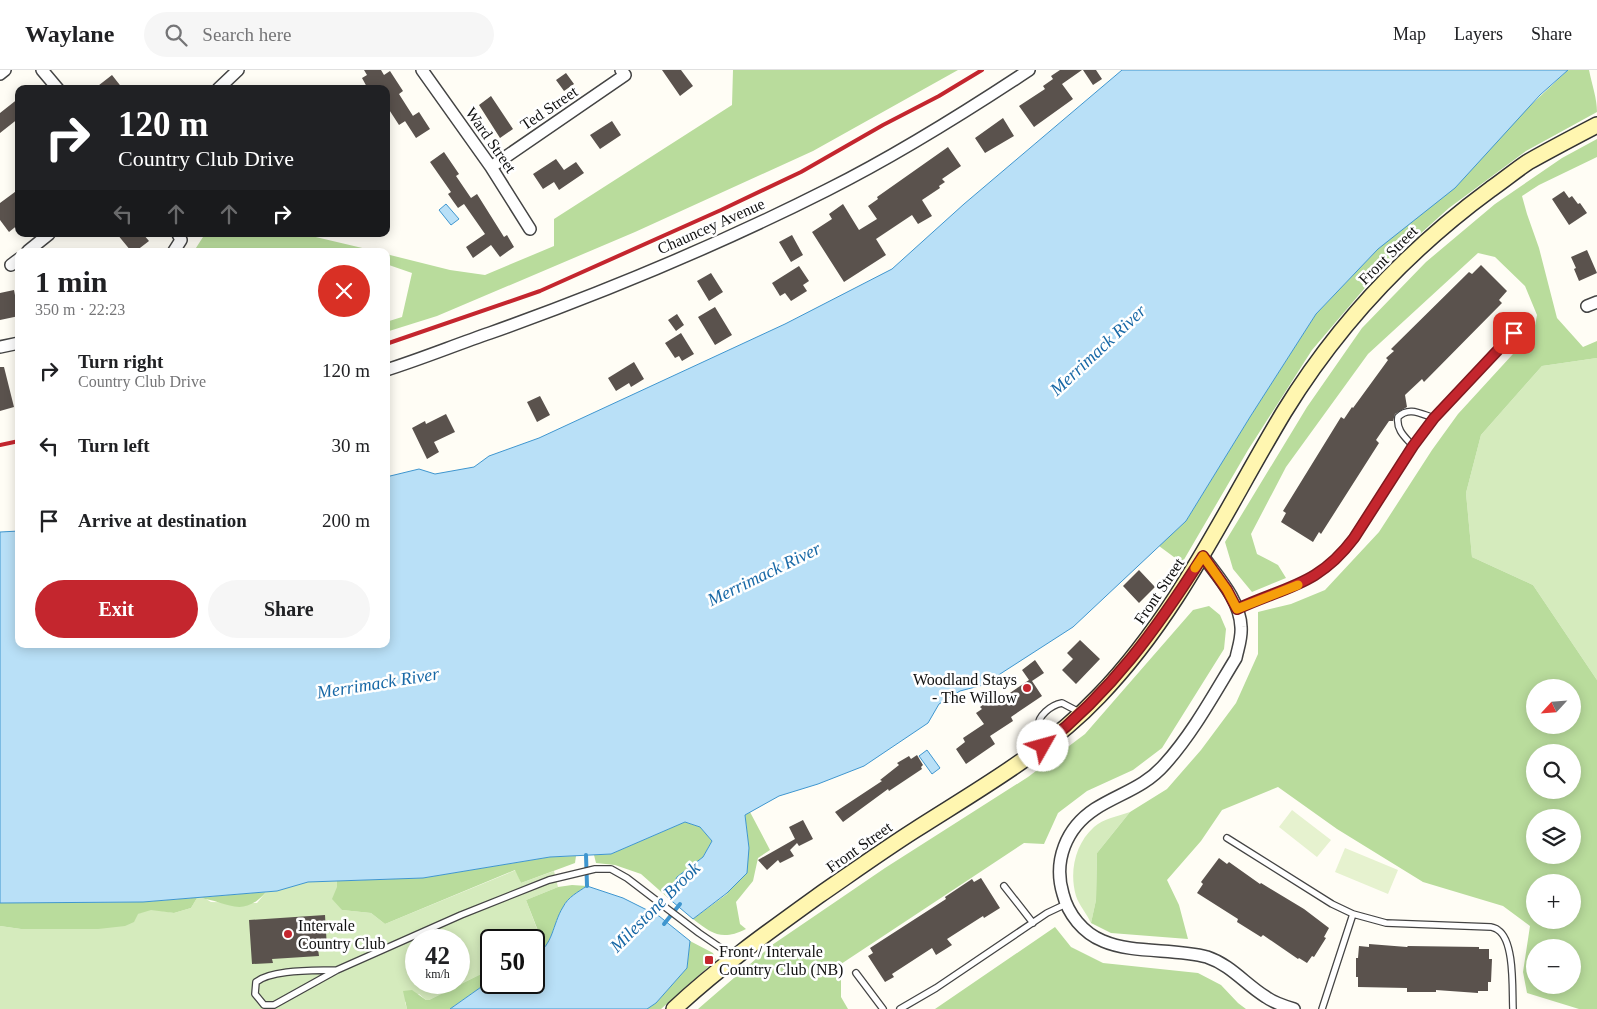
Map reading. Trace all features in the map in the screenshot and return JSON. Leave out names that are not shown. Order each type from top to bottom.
[{"type":"main road","name":"Front Street","points":[[674,1009],[734,957],[861,866],[1043,746],[1082,714],[1132,660],[1170,609],[1203,556],[1283,414],[1319,361],[1358,311],[1425,242],[1474,202],[1526,164],[1597,125]]},
{"type":"street","points":[[0,74],[5,70]]},
{"type":"street","points":[[42,70],[55,85]]},
{"type":"street","points":[[222,85],[238,70]]},
{"type":"street","name":"Ward Street","points":[[422,70],[491,167],[530,229]]},
{"type":"street","name":"Chauncey Avenue","points":[[390,369],[524,321],[604,290],[743,230],[828,190],[878,163],[1029,70]]},
{"type":"street","name":"Ted Street","points":[[491,167],[623,73]]},
{"type":"street","points":[[32,248],[45,237]]},
{"type":"street","points":[[176,248],[181,240],[180,237]]},
{"type":"street","points":[[0,347],[15,344]]},
{"type":"street","points":[[1203,556],[1227,590],[1237,609],[1241,627],[1236,658],[1185,740],[1156,774],[1128,792],[1096,808],[1084,817],[1066,841],[1061,853],[1059,866],[1062,893],[1071,915],[1090,934],[1102,941],[1115,945],[1190,953],[1208,957],[1221,962],[1233,970],[1266,997],[1280,1005],[1294,1009]]},
{"type":"lane","points":[[1237,609],[1294,588],[1329,566],[1354,538],[1413,446],[1434,418],[1514,333]]},
{"type":"lane","points":[[1413,446],[1401,433],[1397,424],[1398,418],[1407,411],[1434,418]]},
{"type":"lane","points":[[1043,746],[1038,728],[1039,720],[1050,708],[1062,704],[1082,714]]},
{"type":"lane","points":[[1227,838],[1332,904],[1353,914],[1386,923],[1491,927],[1499,930],[1504,936],[1508,948],[1514,1009]]},
{"type":"lane","points":[[337,970],[275,974],[256,982],[255,994],[264,1005],[274,1005],[337,970],[461,915],[550,880],[595,869],[611,870],[627,878],[734,957]]},
{"type":"lane","points":[[1004,886],[1033,923]]},
{"type":"lane","points":[[900,1009],[936,988],[1047,913],[1066,904]]},
{"type":"lane","points":[[1322,1009],[1353,914]]},
{"type":"lane","points":[[856,973],[877,1004],[883,1009]]},
{"type":"green space","points":[[733,70],[958,70],[813,151],[635,232],[437,316],[390,331],[390,321],[402,317],[412,273],[390,265],[390,255],[450,270],[485,275],[554,246],[554,219],[732,105]]},
{"type":"green space","points":[[1568,70],[1589,70],[1597,112],[1526,151],[1449,208],[1381,269],[1312,350],[1248,450],[1182,563],[1159,546],[1186,521],[1316,314],[1378,249]]},
{"type":"green space","points":[[1597,139],[1597,157],[1539,185],[1522,196],[1539,248],[1557,318],[1583,347],[1597,341],[1597,358],[1542,366],[1481,435],[1466,493],[1472,557],[1533,585],[1597,680],[1597,1009],[1579,1009],[1530,994],[1581,994],[1581,939],[1528,939],[1530,929],[1581,929],[1581,874],[1526,874],[1526,923],[1503,906],[1423,882],[1337,829],[1278,787],[1222,810],[1201,841],[1167,880],[1179,905],[1188,939],[1111,933],[1091,923],[1096,900],[1097,853],[1130,812],[1167,789],[1201,750],[1236,703],[1258,654],[1258,612],[1291,604],[1325,590],[1379,532],[1432,450],[1458,414],[1534,331],[1537,315],[1525,286],[1495,257],[1478,253],[1368,354],[1286,467],[1251,534],[1257,554],[1278,565],[1286,578],[1252,592],[1233,569],[1225,542],[1307,407],[1362,328],[1426,262],[1495,204],[1562,158]]},
{"type":"green space","points":[[203,237],[316,237],[362,248],[196,248]]},
{"type":"green space","points":[[1597,358],[1597,680],[1533,585],[1472,557],[1466,493],[1481,435],[1542,366]]},
{"type":"green space","points":[[1209,606],[1220,615],[1226,629],[1224,649],[1162,748],[1133,770],[1087,791],[1058,813],[1044,844],[1024,843],[841,964],[841,997],[848,1009],[698,1009],[772,945],[885,868],[1028,777],[1085,734],[1193,610]]},
{"type":"green space","points":[[1292,810],[1331,840],[1317,857],[1279,827]]},
{"type":"green space","points":[[750,812],[770,850],[758,858],[753,881],[736,902],[740,924],[746,929],[730,935],[718,934],[706,929],[693,919],[727,894],[749,848],[745,815]]},
{"type":"green space","points":[[1130,812],[1097,853],[1096,900],[1091,923],[1077,899],[1074,887],[1073,877],[1078,850],[1087,834],[1098,824]]},
{"type":"green space","points":[[685,822],[700,827],[712,841],[703,857],[677,877],[667,897],[641,874],[615,865],[596,863],[594,855],[611,854]]},
{"type":"green space","points":[[1345,848],[1398,870],[1388,894],[1335,872]]},
{"type":"green space","points":[[576,856],[575,863],[521,883],[515,870],[385,924],[371,913],[342,910],[332,899],[337,887],[337,881],[423,878],[550,857]]},
{"type":"green space","name":"Intervale Country Club","points":[[516,870],[521,883],[554,871],[558,887],[526,900],[537,929],[480,929],[480,974],[470,980],[470,929],[405,929],[405,994],[419,994],[405,1002],[407,1009],[0,1009],[0,926],[21,929],[137,914],[151,909],[174,913],[191,908],[197,898],[206,899],[211,902],[257,903],[266,892],[277,891],[308,882],[337,881],[342,910],[371,913],[385,924]]},
{"type":"green space","points":[[572,885],[587,886],[565,903],[545,946],[545,929],[537,929],[526,900],[558,887]]},
{"type":"green space","points":[[266,892],[257,901],[241,907],[197,898],[191,908],[174,913],[151,910],[138,914],[134,922],[125,926],[98,929],[21,929],[0,926],[0,903],[143,902]]},
{"type":"green space","points":[[1055,927],[1071,947],[1103,963],[1198,973],[1221,985],[1246,1009],[935,1009]]},
{"type":"green space","points":[[690,941],[713,953],[716,960],[661,1009],[647,1009],[656,1003],[687,968]]},
{"type":"green space","points":[[1526,952],[1526,988],[1523,972]]},
{"type":"green space","points":[[480,974],[480,988],[450,1009],[407,1009],[403,991],[405,991],[405,994],[418,994],[426,1000],[441,994],[470,994],[470,980]]},
{"type":"green space","name":"Intervale Country Club","points":[[419,994],[441,994],[429,1000],[426,1000]]},
{"type":"water","name":"Merrimack River","points":[[1122,70],[1568,70],[1540,95],[1455,188],[1378,249],[1316,314],[1186,521],[1073,627],[983,685],[960,691],[939,704],[928,723],[864,766],[818,784],[779,796],[745,815],[749,848],[747,873],[727,893],[693,919],[667,897],[677,877],[703,857],[712,841],[700,827],[685,822],[611,854],[550,857],[423,878],[308,882],[277,891],[143,902],[0,903],[0,532],[15,531],[15,648],[390,648],[390,476],[419,469],[435,474],[474,467],[489,456],[539,438],[785,324],[892,269],[964,204]]},
{"type":"water","points":[[446,204],[459,219],[451,225],[439,210]]},
{"type":"water","points":[[927,750],[940,768],[932,774],[919,756]]},
{"type":"water","points":[[587,886],[623,898],[659,916],[690,941],[687,968],[656,1003],[647,1009],[450,1009],[480,988],[480,994],[545,994],[545,946],[565,903]]},
{"type":"building","points":[[364,70],[381,70],[384,75],[390,71],[403,91],[399,94],[413,116],[399,125],[390,111],[390,85],[366,85],[362,78],[367,75]]},
{"type":"building","points":[[662,70],[681,70],[693,86],[680,96]]},
{"type":"building","points":[[1060,70],[1082,70],[1062,84],[1073,99],[1034,127],[1019,106],[1045,89],[1043,86],[1053,79],[1051,76]]},
{"type":"building","points":[[1083,70],[1096,70],[1102,79],[1093,85]]},
{"type":"building","points":[[566,73],[574,84],[564,91],[556,80]]},
{"type":"building","points":[[112,75],[120,85],[99,85]]},
{"type":"building","points":[[491,96],[513,129],[500,138],[479,105]]},
{"type":"building","points":[[15,101],[15,121],[0,133],[0,113]]},
{"type":"building","points":[[419,112],[430,129],[416,138],[405,121]]},
{"type":"building","points":[[1003,118],[1014,136],[985,153],[975,138]]},
{"type":"building","points":[[612,121],[621,135],[600,149],[590,135]]},
{"type":"building","points":[[948,147],[961,166],[942,179],[945,182],[939,186],[940,188],[922,200],[932,216],[918,224],[912,215],[876,239],[886,255],[844,282],[812,232],[832,219],[829,214],[843,204],[859,230],[877,219],[868,206],[878,199],[877,197]]},
{"type":"building","points":[[444,152],[459,174],[456,176],[471,198],[477,194],[504,237],[507,235],[514,247],[500,257],[491,245],[473,258],[466,247],[485,234],[464,204],[458,208],[448,194],[451,192],[430,162]]},
{"type":"building","points":[[556,159],[564,170],[576,162],[584,173],[559,190],[554,182],[543,189],[533,174]]},
{"type":"building","points":[[1564,191],[1569,198],[1572,196],[1578,204],[1580,203],[1587,213],[1569,225],[1552,199]]},
{"type":"building","points":[[15,192],[15,227],[9,232],[0,220],[0,203]]},
{"type":"building","points":[[792,235],[803,255],[791,262],[779,242]]},
{"type":"building","points":[[119,237],[146,237],[149,241],[140,248],[129,248]]},
{"type":"building","points":[[1587,250],[1597,273],[1579,281],[1571,257]]},
{"type":"building","points":[[1481,265],[1507,291],[1499,300],[1502,303],[1424,382],[1422,379],[1405,395],[1407,407],[1395,414],[1393,421],[1389,421],[1376,440],[1379,443],[1321,534],[1319,532],[1313,542],[1281,522],[1286,513],[1283,511],[1341,417],[1344,419],[1353,408],[1388,360],[1386,358],[1394,351],[1391,349],[1469,272],[1472,274]]},
{"type":"building","points":[[799,266],[809,281],[803,285],[807,291],[791,301],[785,293],[780,296],[772,283]]},
{"type":"building","points":[[711,273],[723,292],[709,301],[697,281]]},
{"type":"building","points":[[14,290],[15,317],[0,320],[0,293]]},
{"type":"building","points":[[715,307],[732,335],[715,345],[698,317]]},
{"type":"building","points":[[677,314],[684,325],[676,331],[668,320]]},
{"type":"building","points":[[681,333],[694,354],[682,361],[679,356],[675,358],[665,343]]},
{"type":"building","points":[[634,362],[644,379],[631,387],[629,383],[616,391],[608,378]]},
{"type":"building","points":[[0,367],[4,367],[14,407],[0,411]]},
{"type":"building","points":[[540,396],[550,415],[537,422],[527,402]]},
{"type":"building","points":[[446,414],[455,432],[434,442],[439,452],[427,459],[412,428],[425,421],[426,424]]},
{"type":"building","points":[[1139,570],[1155,587],[1139,603],[1123,586]]},
{"type":"building","points":[[1080,640],[1100,659],[1076,684],[1062,670],[1073,659],[1067,653]]},
{"type":"building","points":[[1035,660],[1044,673],[1032,681],[1042,696],[1011,717],[1013,721],[990,736],[995,744],[966,764],[956,749],[965,742],[963,738],[984,724],[976,713],[982,709],[980,707],[995,696],[998,701],[1029,680],[1022,670]]},
{"type":"building","points":[[917,755],[923,765],[922,769],[889,791],[888,789],[843,822],[835,812],[882,781],[880,780],[899,765],[897,763],[909,756],[911,759]]},
{"type":"building","points":[[803,820],[813,839],[799,846],[797,843],[790,850],[794,856],[780,863],[778,860],[767,870],[758,860],[795,839],[789,827]]},
{"type":"building","points":[[1219,858],[1227,864],[1229,862],[1260,884],[1304,909],[1329,928],[1324,937],[1326,938],[1314,957],[1312,956],[1307,963],[1298,959],[1263,935],[1261,937],[1237,922],[1238,919],[1197,893],[1203,884],[1201,882]]},
{"type":"building","points":[[981,878],[1000,908],[984,918],[983,916],[947,939],[952,945],[936,955],[932,948],[892,974],[894,977],[885,982],[868,956],[873,953],[870,948],[946,899],[945,897],[972,879],[974,882]]},
{"type":"building","name":"Intervale Country Club","points":[[325,915],[327,948],[318,949],[319,956],[272,959],[273,963],[252,964],[249,920]]},
{"type":"building","points":[[1369,944],[1407,947],[1479,947],[1479,949],[1489,949],[1489,959],[1492,959],[1491,982],[1488,982],[1488,991],[1478,991],[1478,993],[1436,990],[1436,992],[1407,992],[1407,988],[1358,987],[1356,958],[1358,958],[1359,946],[1369,947]]},
{"type":"waterway","points":[[586,855],[587,886]]},
{"type":"waterway","name":"Milestone Brook","points":[[664,924],[680,904]]},
{"type":"railway","points":[[390,343],[540,291],[721,210],[801,172],[883,125],[939,96],[982,70]]},
{"type":"railway","points":[[0,445],[15,442]]},
{"type":"slow traffic","points":[[1195,568],[1203,556],[1227,590],[1237,609],[1298,585]]},
{"type":"place","name":"Woodland Stays - The Willow","points":[[1027,688]]},
{"type":"place","name":"Intervale Country Club","points":[[288,934]]},
{"type":"place","name":"Front / Intervale Country Club (NB)","points":[[709,960]]},
{"type":"route","points":[[1043,746],[1082,714],[1132,660],[1170,609],[1203,556],[1227,590],[1237,609],[1294,588],[1329,566],[1354,538],[1413,446],[1434,418],[1514,333]]}]
